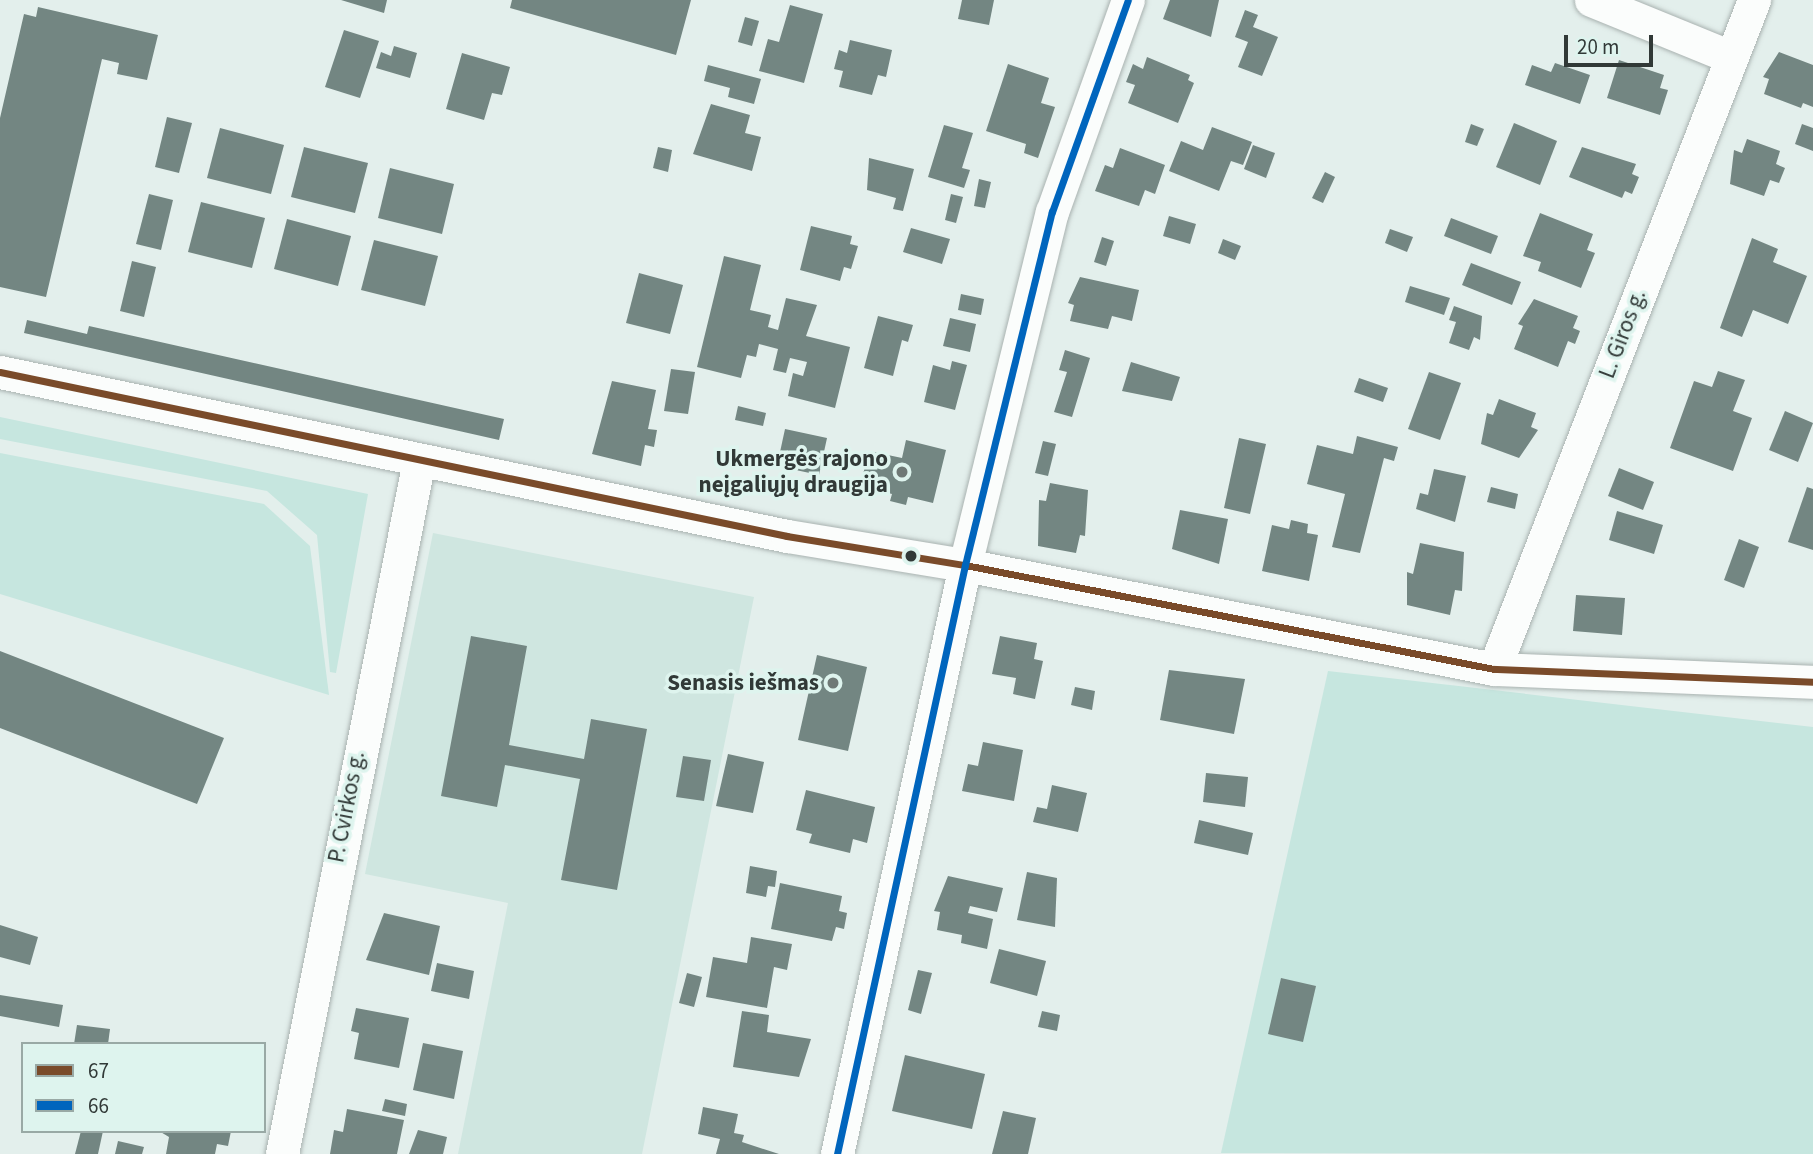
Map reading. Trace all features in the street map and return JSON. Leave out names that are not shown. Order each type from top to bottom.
[{"type":"street","points":[[837,1154],[965,565],[1052,212],[1128,0]]},
{"type":"street","points":[[1591,0],[1731,57]]},
{"type":"street","name":"L. Giros g.","points":[[1494,669],[1754,0]]},
{"type":"street","points":[[0,372],[788,536],[965,565],[1494,669],[1813,682]]},
{"type":"street","name":"P. Cvirkos g.","points":[[282,1154],[419,460]]},
{"type":"shaded area","points":[[0,417],[368,494],[336,673],[330,672],[317,535],[267,491],[0,439]]},
{"type":"shaded area","points":[[0,453],[264,504],[310,546],[329,695],[0,594]]},
{"type":"shaded area","points":[[433,533],[754,597],[642,1154],[458,1154],[508,903],[365,874]]},
{"type":"shaded area","points":[[1328,671],[1813,727],[1813,1154],[1221,1153]]},
{"type":"building","points":[[341,0],[387,0],[384,13]]},
{"type":"building","points":[[512,0],[691,0],[676,55],[510,8]]},
{"type":"building","points":[[962,0],[994,0],[989,25],[958,19]]},
{"type":"building","points":[[1170,0],[1219,0],[1211,37],[1163,19]]},
{"type":"building","points":[[790,5],[823,14],[804,83],[759,71],[768,39],[779,42]]},
{"type":"building","points":[[38,7],[158,35],[147,80],[117,74],[119,63],[102,59],[46,297],[0,287],[0,118],[24,14],[36,17]]},
{"type":"building","points":[[1245,10],[1258,15],[1253,27],[1278,37],[1262,76],[1238,67],[1248,42],[1235,37]]},
{"type":"building","points":[[745,17],[759,21],[752,46],[738,42]]},
{"type":"building","points":[[344,30],[379,41],[360,98],[325,87]]},
{"type":"building","points":[[850,40],[892,50],[886,77],[878,75],[872,95],[839,87],[843,71],[834,69],[839,50],[847,53]]},
{"type":"building","points":[[394,46],[417,53],[410,78],[376,68],[381,52],[391,56]]},
{"type":"building","points":[[1779,52],[1813,65],[1813,107],[1803,103],[1801,108],[1764,94],[1769,79],[1763,77]]},
{"type":"building","points":[[462,53],[510,67],[502,95],[492,93],[484,120],[446,109]]},
{"type":"building","points":[[1147,57],[1190,75],[1188,80],[1194,83],[1178,123],[1128,103],[1135,85],[1126,82],[1133,64],[1143,69]]},
{"type":"building","points":[[1619,60],[1664,75],[1660,88],[1668,90],[1660,115],[1607,98]]},
{"type":"building","points":[[1555,63],[1590,75],[1580,104],[1525,85],[1532,65],[1551,72]]},
{"type":"building","points":[[1008,64],[1049,78],[1041,103],[1055,107],[1038,158],[1024,153],[1026,144],[986,131]]},
{"type":"building","points":[[708,65],[761,79],[754,104],[728,97],[730,88],[704,81]]},
{"type":"building","points":[[711,104],[750,115],[745,133],[761,137],[752,171],[693,154]]},
{"type":"building","points":[[167,117],[192,123],[179,173],[155,167]]},
{"type":"building","points":[[1514,123],[1557,141],[1540,185],[1496,167]]},
{"type":"building","points":[[1471,124],[1484,129],[1477,146],[1465,142]]},
{"type":"building","points":[[1802,124],[1813,128],[1813,151],[1795,144]]},
{"type":"building","points":[[944,125],[973,133],[962,168],[970,170],[964,188],[928,177]]},
{"type":"building","points":[[1212,127],[1252,142],[1243,165],[1231,161],[1219,191],[1169,171],[1181,141],[1203,150]]},
{"type":"building","points":[[220,128],[284,145],[271,194],[207,178]]},
{"type":"building","points":[[1747,139],[1780,151],[1776,164],[1785,168],[1779,183],[1770,180],[1764,196],[1730,184],[1734,150],[1742,153]]},
{"type":"building","points":[[1253,145],[1275,153],[1266,178],[1244,169]]},
{"type":"building","points":[[304,147],[368,163],[355,213],[291,197]]},
{"type":"building","points":[[658,147],[672,150],[668,172],[653,168]]},
{"type":"building","points":[[1582,147],[1636,164],[1632,174],[1639,177],[1632,194],[1625,191],[1622,198],[1569,177]]},
{"type":"building","points":[[1120,148],[1165,165],[1155,194],[1145,190],[1139,206],[1095,191],[1105,165],[1113,168]]},
{"type":"building","points":[[869,158],[914,169],[903,211],[893,209],[896,198],[867,190]]},
{"type":"building","points":[[390,168],[454,184],[442,234],[378,218]]},
{"type":"building","points":[[1325,172],[1335,177],[1323,203],[1312,198]]},
{"type":"building","points":[[979,179],[991,182],[985,208],[974,206]]},
{"type":"building","points":[[149,194],[173,200],[161,250],[136,244]]},
{"type":"building","points":[[951,194],[963,197],[956,223],[945,220]]},
{"type":"building","points":[[201,202],[265,218],[252,268],[188,252]]},
{"type":"building","points":[[1540,213],[1593,234],[1587,250],[1595,253],[1581,288],[1538,271],[1541,262],[1523,256]]},
{"type":"building","points":[[1169,216],[1196,224],[1190,244],[1163,236]]},
{"type":"building","points":[[1451,218],[1498,236],[1491,254],[1444,236]]},
{"type":"building","points":[[287,219],[351,236],[338,286],[274,269]]},
{"type":"building","points":[[811,226],[852,236],[850,244],[858,246],[851,269],[844,267],[840,281],[800,270]]},
{"type":"building","points":[[911,228],[950,239],[942,264],[903,252]]},
{"type":"building","points":[[1390,229],[1413,237],[1407,252],[1385,243]]},
{"type":"building","points":[[1102,237],[1114,241],[1106,266],[1094,262]]},
{"type":"building","points":[[1752,238],[1778,249],[1773,262],[1807,276],[1788,324],[1753,310],[1742,337],[1720,328]]},
{"type":"building","points":[[1223,239],[1241,246],[1235,260],[1218,253]]},
{"type":"building","points":[[374,240],[438,256],[425,306],[361,290]]},
{"type":"building","points":[[724,256],[761,265],[750,310],[771,315],[768,327],[778,330],[786,298],[817,305],[806,336],[850,347],[835,408],[788,396],[793,373],[803,376],[807,362],[790,358],[786,373],[773,370],[778,349],[759,344],[756,357],[747,355],[741,378],[697,367]]},
{"type":"building","points":[[132,261],[156,267],[144,317],[120,311]]},
{"type":"building","points":[[1471,263],[1521,282],[1512,305],[1462,285]]},
{"type":"building","points":[[639,273],[683,285],[670,334],[626,323]]},
{"type":"building","points":[[1080,277],[1139,290],[1132,321],[1112,316],[1108,329],[1070,321],[1074,305],[1068,303]]},
{"type":"building","points":[[1410,286],[1450,298],[1444,315],[1405,302]]},
{"type":"building","points":[[961,294],[984,299],[981,315],[958,310]]},
{"type":"building","points":[[1534,299],[1578,316],[1573,328],[1580,331],[1575,344],[1568,341],[1558,367],[1514,349],[1523,326],[1518,324]]},
{"type":"building","points":[[1454,306],[1482,316],[1480,340],[1474,337],[1469,350],[1449,343],[1456,322],[1449,320]]},
{"type":"building","points":[[878,316],[913,325],[908,342],[902,340],[893,376],[864,368]]},
{"type":"building","points":[[950,318],[976,324],[970,352],[943,346]]},
{"type":"building","points":[[27,320],[87,334],[89,326],[504,419],[499,440],[24,333]]},
{"type":"building","points":[[1065,350],[1090,358],[1072,417],[1054,412],[1067,372],[1059,370]]},
{"type":"building","points":[[952,361],[967,365],[955,410],[924,402],[933,365],[950,370]]},
{"type":"building","points":[[1131,362],[1180,377],[1172,401],[1122,391]]},
{"type":"building","points":[[671,369],[695,372],[688,414],[664,411]]},
{"type":"building","points":[[1718,371],[1745,380],[1733,411],[1752,418],[1733,471],[1670,448],[1694,381],[1712,387]]},
{"type":"building","points":[[1429,372],[1461,383],[1440,440],[1408,429]]},
{"type":"building","points":[[1359,378],[1388,388],[1383,402],[1354,392]]},
{"type":"building","points":[[612,381],[656,390],[648,429],[657,430],[654,447],[645,445],[641,466],[592,454]]},
{"type":"building","points":[[1499,399],[1536,413],[1531,427],[1538,430],[1519,458],[1481,444],[1487,413],[1493,415]]},
{"type":"building","points":[[738,406],[766,413],[763,426],[735,420]]},
{"type":"building","points":[[1785,411],[1813,423],[1798,462],[1769,450]]},
{"type":"building","points":[[785,429],[827,438],[819,475],[777,466]]},
{"type":"building","points":[[1357,436],[1398,447],[1394,461],[1384,458],[1360,553],[1332,547],[1345,494],[1307,484],[1317,445],[1353,454]]},
{"type":"building","points":[[1239,438],[1266,444],[1250,514],[1224,508]]},
{"type":"building","name":"Ukmergės rajono neįgaliųjų draugija","points":[[906,440],[946,450],[933,503],[908,497],[906,505],[890,501],[892,494],[860,486],[869,451],[902,458]]},
{"type":"building","points":[[1043,441],[1056,444],[1048,476],[1035,473]]},
{"type":"building","points":[[1619,468],[1654,482],[1643,510],[1608,496]]},
{"type":"building","points":[[1434,469],[1466,476],[1455,522],[1416,509],[1420,493],[1428,495]]},
{"type":"building","points":[[1050,483],[1088,490],[1085,536],[1080,535],[1076,553],[1038,546],[1039,500],[1046,501]]},
{"type":"building","points":[[1491,487],[1518,494],[1515,509],[1487,502]]},
{"type":"building","points":[[1807,487],[1813,489],[1813,550],[1788,542]]},
{"type":"building","points":[[1180,510],[1228,519],[1219,564],[1172,549]]},
{"type":"building","points":[[1617,511],[1663,525],[1654,554],[1609,540]]},
{"type":"building","points":[[1291,520],[1308,524],[1307,533],[1318,535],[1309,581],[1262,571],[1272,525],[1289,529]]},
{"type":"building","points":[[1739,539],[1759,547],[1744,588],[1724,580]]},
{"type":"building","points":[[1420,543],[1464,552],[1462,591],[1455,590],[1450,615],[1407,605],[1407,572],[1413,574]]},
{"type":"building","points":[[1576,595],[1625,598],[1622,635],[1573,631]]},
{"type":"building","points":[[471,636],[527,646],[509,745],[584,759],[591,719],[647,729],[617,890],[561,880],[580,779],[505,765],[497,807],[441,796]]},
{"type":"building","points":[[1000,636],[1037,643],[1034,659],[1043,661],[1035,699],[1013,694],[1016,678],[992,674]]},
{"type":"building","points":[[0,651],[224,738],[197,804],[0,728]]},
{"type":"building","points":[[817,655],[867,667],[848,751],[798,740]]},
{"type":"building","points":[[1169,670],[1245,679],[1234,734],[1160,720]]},
{"type":"building","points":[[1075,687],[1095,691],[1092,710],[1071,705]]},
{"type":"building","points":[[983,742],[1023,750],[1014,801],[962,791],[968,764],[978,766]]},
{"type":"building","points":[[728,754],[764,762],[753,813],[716,806]]},
{"type":"building","points":[[683,756],[711,760],[704,801],[676,797]]},
{"type":"building","points":[[1206,773],[1248,777],[1245,807],[1203,802]]},
{"type":"building","points":[[1052,785],[1087,793],[1078,832],[1033,822],[1037,807],[1047,809]]},
{"type":"building","points":[[806,790],[875,807],[867,843],[853,839],[850,853],[809,843],[812,834],[796,830]]},
{"type":"building","points":[[1199,820],[1253,833],[1248,855],[1194,843]]},
{"type":"building","points":[[750,866],[777,871],[775,887],[768,886],[766,897],[746,893]]},
{"type":"building","points":[[1027,872],[1057,878],[1055,927],[1017,920]]},
{"type":"building","points":[[948,876],[1003,888],[997,912],[970,906],[968,913],[993,919],[987,949],[961,943],[962,935],[937,930],[940,912],[934,911]]},
{"type":"building","points":[[780,883],[842,896],[839,911],[847,913],[844,929],[836,927],[832,941],[771,929]]},
{"type":"building","points":[[384,913],[440,926],[429,975],[366,960]]},
{"type":"building","points":[[0,925],[38,937],[30,965],[0,957]]},
{"type":"building","points":[[751,937],[792,944],[787,970],[774,967],[767,1008],[706,997],[713,957],[747,963]]},
{"type":"building","points":[[999,949],[1046,961],[1037,996],[990,983]]},
{"type":"building","points":[[437,963],[474,971],[469,999],[431,991]]},
{"type":"building","points":[[918,970],[932,973],[921,1014],[908,1010]]},
{"type":"building","points":[[687,973],[702,977],[694,1007],[679,1003]]},
{"type":"building","points":[[1281,978],[1316,986],[1303,1042],[1268,1034]]},
{"type":"building","points":[[0,995],[63,1005],[59,1027],[0,1016]]},
{"type":"building","points":[[356,1008],[409,1018],[399,1068],[354,1059],[359,1033],[351,1031]]},
{"type":"building","points":[[742,1011],[769,1015],[767,1032],[811,1039],[799,1077],[733,1067]]},
{"type":"building","points":[[1042,1011],[1060,1015],[1057,1031],[1038,1027]]},
{"type":"building","points":[[77,1025],[110,1029],[108,1042],[74,1042]]},
{"type":"building","points":[[423,1043],[463,1051],[454,1099],[413,1090]]},
{"type":"building","points":[[905,1055],[985,1074],[972,1129],[892,1111]]},
{"type":"building","points":[[385,1099],[407,1104],[405,1116],[382,1111]]},
{"type":"building","points":[[703,1107],[738,1114],[734,1133],[744,1135],[742,1142],[779,1154],[716,1154],[720,1139],[698,1134]]},
{"type":"building","points":[[347,1109],[404,1120],[397,1154],[330,1154],[334,1130],[343,1132]]},
{"type":"building","points":[[1003,1111],[1036,1118],[1028,1154],[992,1154]]},
{"type":"building","points":[[418,1130],[447,1137],[443,1154],[409,1154]]},
{"type":"building","points":[[80,1133],[103,1133],[98,1154],[75,1154]]},
{"type":"building","points":[[162,1133],[231,1133],[228,1146],[217,1144],[215,1154],[166,1154],[169,1137]]},
{"type":"building","points":[[118,1141],[144,1147],[142,1154],[115,1154]]},
{"type":"transit line","name":"66","points":[[837,1154],[965,565],[1052,212],[1128,0]]},
{"type":"transit line","name":"67","points":[[0,372],[787,536],[965,565],[1494,669],[1813,682]]},
{"type":"place","name":"Ukmergės rajono neįgaliųjų draugija","points":[[902,472]]},
{"type":"place","name":"Senasis iešmas","points":[[833,683]]}]
